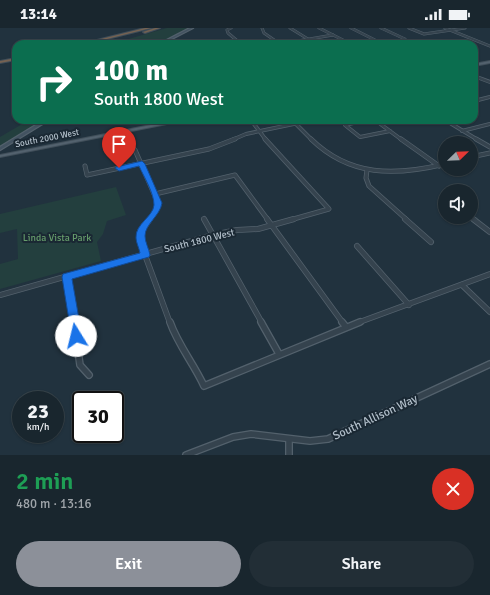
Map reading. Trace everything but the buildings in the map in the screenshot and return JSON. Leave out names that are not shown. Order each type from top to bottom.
[{"type":"highway","points":[[100,40],[149,28]]},
{"type":"highway","points":[[112,40],[158,28]]},
{"type":"highway","points":[[1,60],[12,58]]},
{"type":"main road","points":[[478,64],[490,62]]},
{"type":"main road","name":"South 2000 West","points":[[0,152],[9,153],[155,124]]},
{"type":"street","points":[[168,40],[192,28]]},
{"type":"street","points":[[231,28],[228,30],[228,33],[236,40]]},
{"type":"street","points":[[262,28],[264,33],[274,40]]},
{"type":"street","points":[[290,28],[308,39]]},
{"type":"street","points":[[320,28],[343,40]]},
{"type":"street","points":[[351,28],[375,40]]},
{"type":"street","points":[[381,28],[402,40]]},
{"type":"street","points":[[409,28],[424,34],[465,28]]},
{"type":"street","points":[[445,28],[475,40]]},
{"type":"street","points":[[302,40],[333,35]]},
{"type":"street","points":[[478,41],[490,46]]},
{"type":"street","points":[[478,78],[490,82]]},
{"type":"street","points":[[478,99],[490,97]]},
{"type":"street","points":[[0,152],[5,146],[41,124]]},
{"type":"street","points":[[254,124],[259,131]]},
{"type":"street","points":[[85,166],[88,175],[209,149],[259,131],[296,124],[332,156],[346,163],[367,170],[395,172],[420,170],[438,166]]},
{"type":"street","points":[[349,124],[345,125],[360,137],[390,131]]},
{"type":"street","points":[[380,124],[438,165]]},
{"type":"street","points":[[451,124],[490,147]]},
{"type":"street","points":[[462,131],[490,124]]},
{"type":"street","name":"South 1800 West","points":[[0,295],[146,255],[212,235],[237,230],[258,229],[329,209],[259,131]]},
{"type":"street","points":[[121,132],[127,144],[135,150],[156,194],[158,203],[157,209],[142,230],[140,237],[173,331],[196,368],[204,386],[346,327],[410,305],[490,274]]},
{"type":"street","points":[[478,156],[490,153]]},
{"type":"street","points":[[367,170],[366,178],[369,186],[431,242]]},
{"type":"street","points":[[156,194],[235,175],[346,327]]},
{"type":"street","points":[[204,219],[279,354]]},
{"type":"street","points":[[478,223],[490,232]]},
{"type":"street","points":[[357,246],[410,305]]},
{"type":"street","points":[[67,277],[80,365],[89,375]]},
{"type":"street","points":[[462,285],[490,312]]},
{"type":"street","name":"South Allison Way","points":[[186,455],[233,437],[251,434],[310,441],[328,439],[490,364]]},
{"type":"street","points":[[289,439],[289,455]]},
{"type":"green space","points":[[167,28],[189,28],[165,40],[125,40]]},
{"type":"green space","points":[[22,124],[37,124],[0,147],[0,137]]},
{"type":"green space","name":"Linda Vista Park","points":[[116,187],[126,215],[107,221],[103,234],[97,242],[101,261],[0,289],[0,264],[18,259],[17,229],[0,233],[0,214]]},
{"type":"route","points":[[76,336],[67,277],[146,255],[140,237],[142,230],[157,209],[158,203],[156,194],[142,164],[119,168]]}]
